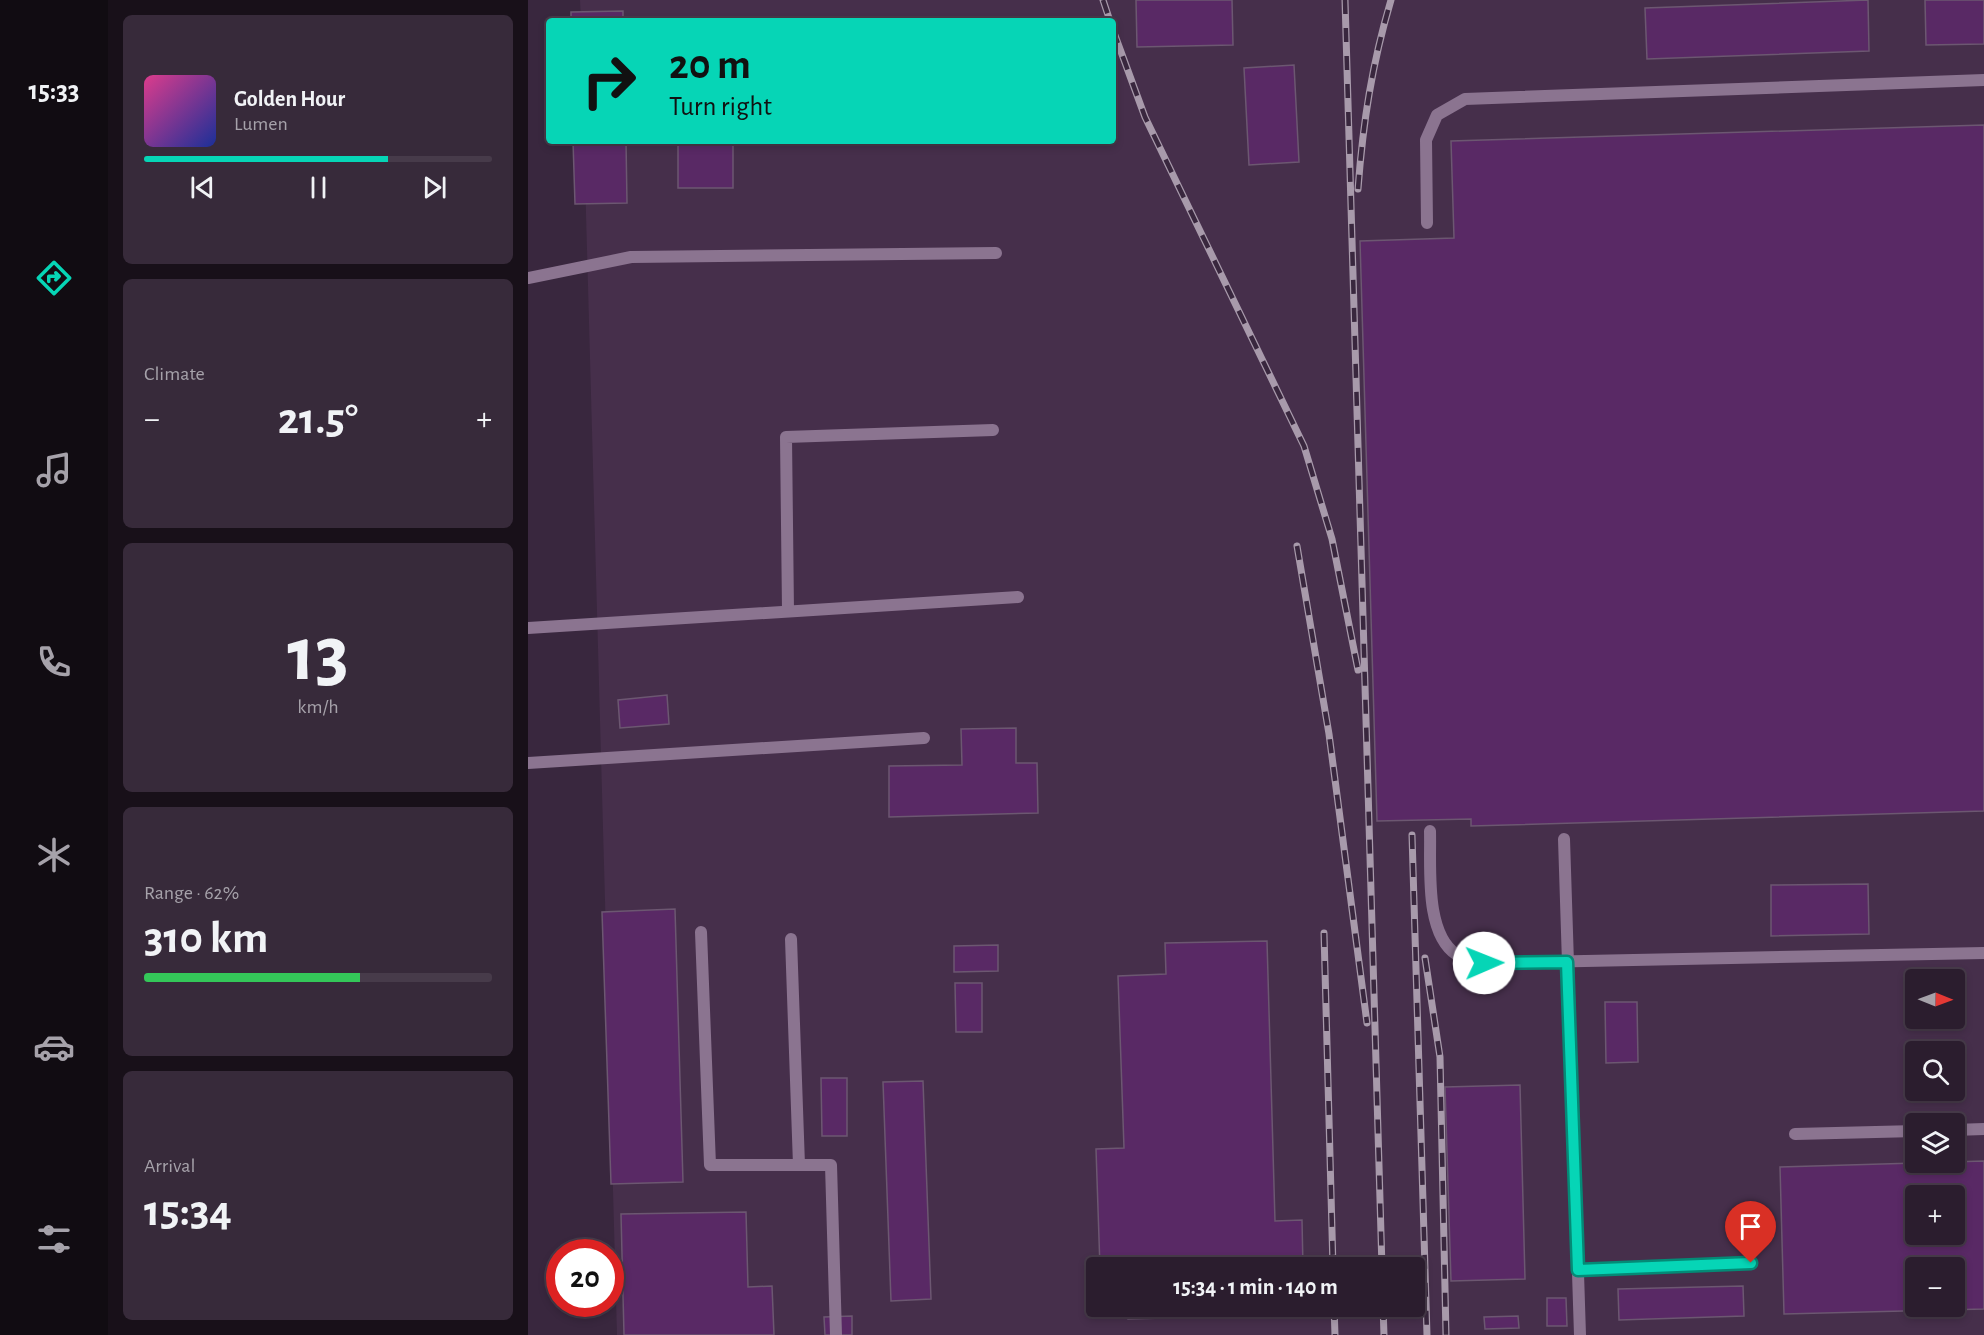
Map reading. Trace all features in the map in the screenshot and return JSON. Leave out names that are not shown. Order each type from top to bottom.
[{"type":"lane","points":[[1427,223],[1426,140],[1437,115],[1465,99],[1984,80]]},
{"type":"lane","points":[[528,278],[631,257],[996,253]]},
{"type":"lane","points":[[788,611],[786,438],[993,430]]},
{"type":"lane","points":[[528,628],[1018,597]]},
{"type":"lane","points":[[528,763],[924,738]]},
{"type":"lane","points":[[1430,831],[1434,920],[1445,944],[1458,955],[1484,963],[1984,953]]},
{"type":"lane","points":[[1564,839],[1580,1335]]},
{"type":"lane","points":[[701,932],[710,1165],[831,1165],[836,1335]]},
{"type":"lane","points":[[791,939],[799,1165]]},
{"type":"lane","points":[[1965,1130],[1984,1129]]},
{"type":"lane","points":[[1795,1134],[1905,1131]]},
{"type":"lane","points":[[1578,1270],[1751,1263]]},
{"type":"shaded area","points":[[580,0],[1984,0],[1984,1335],[617,1335],[617,1317],[624,1317],[624,1239],[614,1239],[584,144],[1116,144],[1116,18],[581,18]]},
{"type":"building","points":[[1136,0],[1232,0],[1233,45],[1137,47]]},
{"type":"building","points":[[1868,0],[1869,51],[1647,59],[1645,8]]},
{"type":"building","points":[[1925,0],[1984,0],[1984,44],[1926,45]]},
{"type":"building","points":[[623,11],[623,18],[571,18],[571,12]]},
{"type":"building","points":[[1294,65],[1299,162],[1249,165],[1244,68]]},
{"type":"building","points":[[1984,125],[1984,811],[1471,826],[1471,819],[1377,821],[1360,241],[1454,238],[1451,141]]},
{"type":"building","points":[[573,144],[626,144],[627,203],[575,204]]},
{"type":"building","points":[[678,144],[733,144],[733,188],[678,188]]},
{"type":"building","points":[[667,695],[669,724],[620,728],[618,700]]},
{"type":"building","points":[[1016,728],[1016,763],[1037,763],[1038,813],[889,817],[889,766],[962,765],[961,729]]},
{"type":"building","points":[[1868,884],[1869,934],[1771,936],[1771,885]]},
{"type":"building","points":[[675,909],[683,1182],[611,1184],[602,912]]},
{"type":"building","points":[[1267,941],[1275,1221],[1302,1220],[1303,1257],[1100,1257],[1096,1149],[1124,1148],[1118,976],[1166,974],[1165,943]]},
{"type":"building","points":[[998,945],[998,971],[954,972],[954,946]]},
{"type":"building","points":[[955,983],[982,983],[982,1032],[956,1032]]},
{"type":"building","points":[[1605,1002],[1637,1002],[1638,1062],[1606,1063]]},
{"type":"building","points":[[821,1078],[847,1078],[847,1136],[822,1136]]},
{"type":"building","points":[[923,1081],[931,1299],[891,1301],[883,1082]]},
{"type":"building","points":[[1520,1085],[1525,1279],[1451,1281],[1445,1087]]},
{"type":"building","points":[[1984,1161],[1984,1309],[1965,1309],[1965,1257],[1905,1257],[1905,1311],[1784,1314],[1780,1167],[1905,1163],[1905,1173],[1965,1173],[1965,1162]]},
{"type":"building","points":[[746,1212],[748,1287],[772,1286],[774,1335],[624,1335],[624,1239],[622,1239],[621,1214]]},
{"type":"building","points":[[1743,1286],[1744,1316],[1619,1320],[1618,1289]]},
{"type":"building","points":[[1547,1298],[1566,1298],[1567,1326],[1547,1326]]},
{"type":"building","points":[[852,1316],[852,1335],[825,1335],[824,1317]]},
{"type":"building","points":[[1518,1316],[1519,1328],[1485,1329],[1484,1317]]},
{"type":"building","points":[[1128,1317],[1203,1317],[1128,1319]]},
{"type":"railway","points":[[1103,0],[1109,18]]},
{"type":"railway","points":[[1345,0],[1382,1257]]},
{"type":"railway","points":[[1358,189],[1369,93],[1391,0]]},
{"type":"railway","points":[[1116,38],[1145,117],[1304,446],[1332,539],[1358,670]]},
{"type":"railway","points":[[1297,546],[1329,734],[1367,1023]]},
{"type":"railway","points":[[1412,835],[1427,1335]]},
{"type":"railway","points":[[1324,933],[1333,1257]]},
{"type":"railway","points":[[1425,958],[1440,1057],[1446,1335]]},
{"type":"railway","points":[[1334,1317],[1335,1335]]},
{"type":"railway","points":[[1383,1317],[1384,1335]]},
{"type":"route","points":[[1484,963],[1567,962],[1578,1270],[1751,1263]]}]
